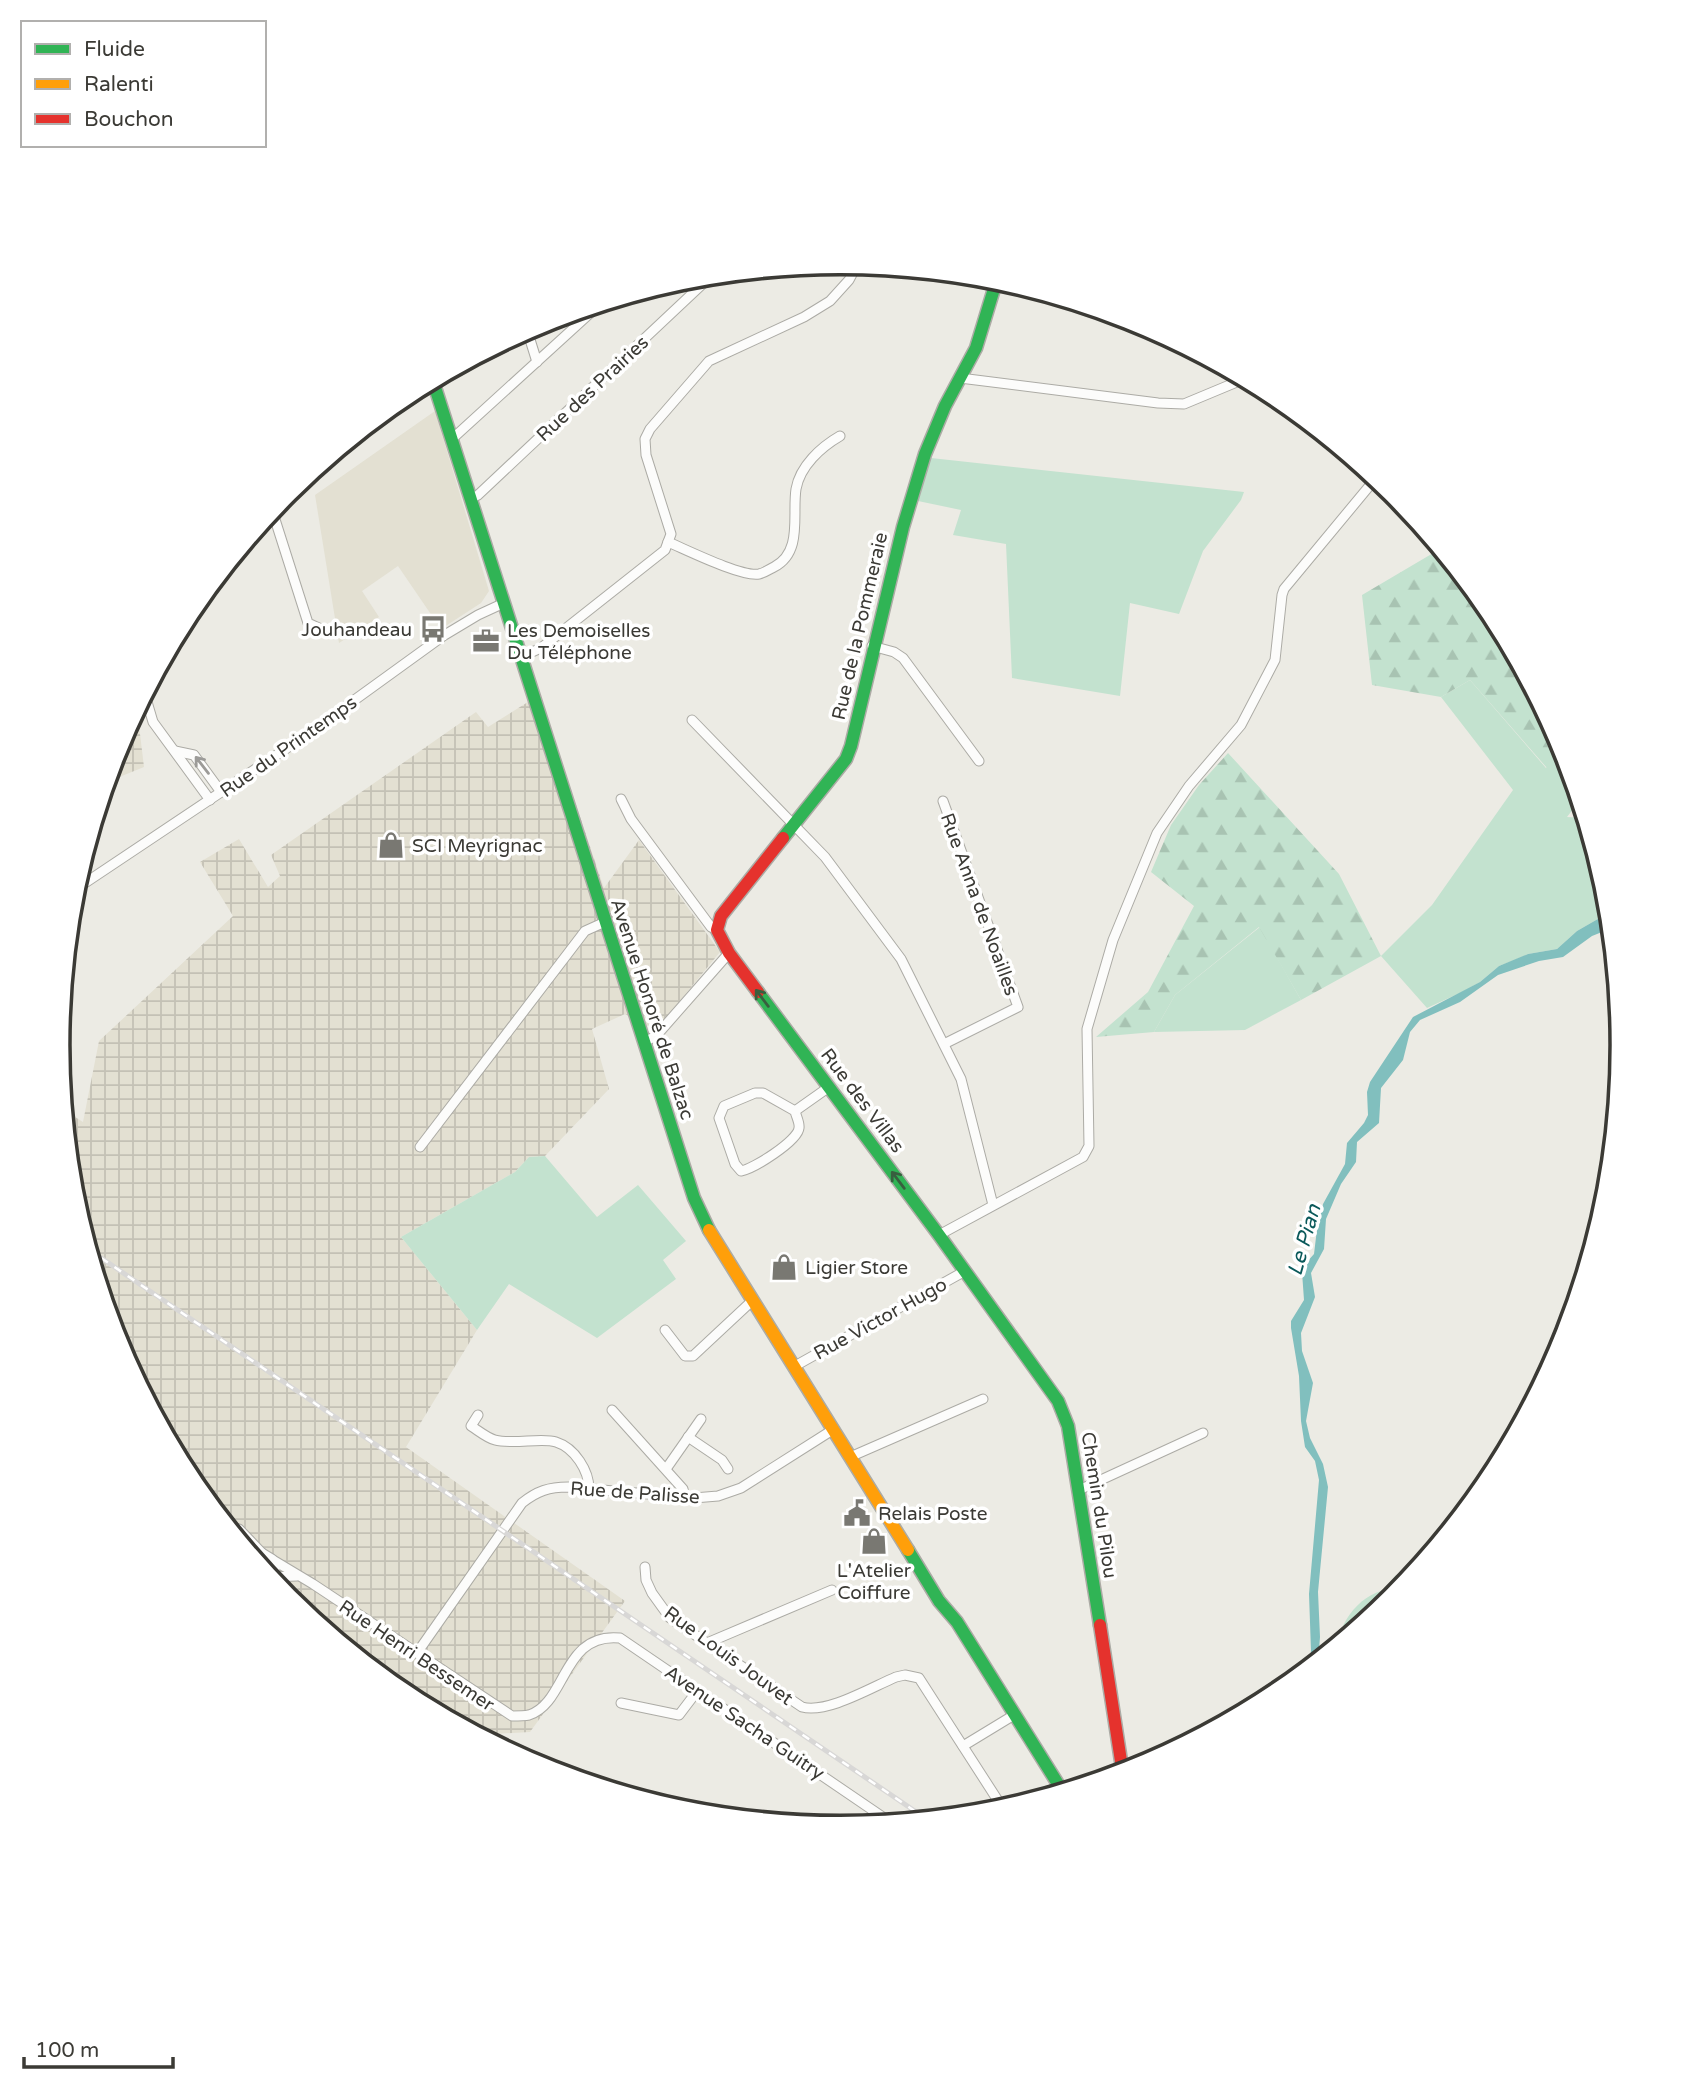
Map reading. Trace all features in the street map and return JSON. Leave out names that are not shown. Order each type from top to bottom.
[{"type":"street","points":[[522,657],[541,648],[665,550],[671,534],[646,455],[645,439],[650,429],[709,361],[804,317],[830,301],[851,275]]},
{"type":"street","name":"Rue des Prairies","points":[[471,498],[478,495],[697,289]]},
{"type":"street","name":"Rue de la Pommeraie","points":[[717,930],[721,916],[846,759],[902,527],[925,454],[945,405],[976,348],[993,291]]},
{"type":"street","points":[[452,439],[583,320]]},
{"type":"street","points":[[530,341],[537,362]]},
{"type":"street","points":[[960,378],[1184,404],[1233,383]]},
{"type":"street","name":"Avenue Honoré de Balzac","points":[[436,390],[694,1198],[709,1230],[939,1601],[951,1629],[1057,1785]]},
{"type":"street","points":[[668,542],[743,572],[760,574],[778,565],[791,551],[796,487],[807,464],[825,444],[840,436]]},
{"type":"street","points":[[939,1235],[1083,1157],[1089,1146],[1087,1028],[1113,940],[1157,833],[1189,786],[1241,725],[1275,660],[1284,589],[1369,486]]},
{"type":"street","points":[[276,522],[308,623],[321,629]]},
{"type":"street","name":"Rue du Printemps","points":[[88,881],[302,738],[443,636],[504,603]]},
{"type":"street","points":[[872,646],[894,652],[904,658],[979,761]]},
{"type":"street","points":[[148,707],[153,723],[210,800]]},
{"type":"street","points":[[691,720],[825,857],[901,959],[961,1079],[993,1205]]},
{"type":"street","points":[[175,751],[194,755],[221,792]]},
{"type":"street","points":[[621,799],[647,841],[711,927],[717,930],[729,953],[656,1036],[644,1042]]},
{"type":"street","name":"Rue Anna de Noailles","points":[[943,801],[1018,1007],[944,1044]]},
{"type":"street","points":[[420,1147],[584,930],[605,922]]},
{"type":"street","name":"Rue des Villas","points":[[729,953],[965,1271]]},
{"type":"street","points":[[794,1111],[829,1087]]},
{"type":"street","points":[[755,1093],[763,1093],[794,1111],[800,1126],[796,1136],[751,1170],[741,1171],[735,1164],[719,1118],[724,1106],[755,1093]]},
{"type":"street","name":"Rue Victor Hugo","points":[[794,1366],[965,1271]]},
{"type":"street","name":"Chemin du Pilou","points":[[965,1271],[1058,1401],[1068,1426],[1121,1763]]},
{"type":"street","points":[[665,1330],[685,1356],[693,1356],[753,1300]]},
{"type":"street","points":[[850,1457],[983,1399]]},
{"type":"street","points":[[612,1410],[683,1489],[685,1497]]},
{"type":"street","points":[[478,1415],[471,1426],[493,1440],[556,1442],[577,1457],[589,1477],[589,1489]]},
{"type":"street","points":[[666,1469],[701,1419]]},
{"type":"street","name":"Rue de Palisse","points":[[416,1653],[522,1503],[537,1492],[551,1487],[685,1497],[718,1496],[741,1488],[834,1429]]},
{"type":"street","points":[[1079,1490],[1203,1433]]},
{"type":"street","points":[[688,1437],[722,1460],[727,1469]]},
{"type":"street","name":"Rue Henri Bessemer","points":[[249,1540],[262,1553],[512,1716],[530,1715],[544,1705],[580,1651],[592,1642]]},
{"type":"street","points":[[273,1560],[275,1568]]},
{"type":"street","name":"Rue Louis Jouvet","points":[[645,1567],[646,1580],[659,1605],[670,1618],[794,1702],[809,1709],[827,1706],[895,1677],[913,1675],[924,1682],[998,1800]]},
{"type":"street","points":[[282,1577],[297,1576]]},
{"type":"street","points":[[707,1643],[832,1590]]},
{"type":"street","name":"Avenue Sacha Guitry","points":[[592,1642],[605,1636],[620,1637],[876,1815]]},
{"type":"street","points":[[621,1703],[679,1715],[698,1690]]},
{"type":"street","points":[[964,1746],[1010,1717]]},
{"type":"street","name":"Avenue Honoré de Balzac","points":[[1010,1717],[1050,1787]]},
{"type":"shaded area","points":[[435,411],[489,591],[481,603],[441,629],[398,566],[362,591],[379,617],[339,643],[315,495]]},
{"type":"shaded area","points":[[539,695],[604,888],[639,840],[720,952],[656,1030],[625,1014],[592,1029],[609,1089],[545,1156],[529,1157],[515,1172],[401,1237],[477,1330],[406,1447],[625,1601],[530,1732],[494,1734],[412,1687],[332,1625],[261,1554],[200,1474],[149,1387],[111,1294],[85,1196],[74,1116],[83,1122],[99,1041],[233,916],[200,862],[239,839],[268,887],[280,876],[271,855],[476,712],[488,727]]},
{"type":"shaded area","points":[[139,727],[144,767],[119,777]]},
{"type":"green space","points":[[931,458],[1244,492],[1241,500],[1203,551],[1179,614],[1130,603],[1120,696],[1012,678],[1006,544],[953,535],[961,510],[918,501]]},
{"type":"green space","points":[[1433,553],[1481,618],[1532,705],[1555,758],[1547,768],[1470,680],[1441,697],[1372,685],[1362,595]]},
{"type":"green space","points":[[1470,680],[1546,768],[1555,758],[1573,809],[1567,817],[1576,817],[1585,847],[1600,918],[1577,931],[1557,949],[1528,954],[1499,966],[1480,982],[1427,1008],[1381,956],[1432,905],[1513,790],[1441,697]]},
{"type":"green space","points":[[1228,753],[1339,874],[1381,956],[1301,1000],[1259,927],[1175,995],[1154,1032],[1096,1037],[1148,992],[1194,906],[1151,872],[1171,825],[1199,785]]},
{"type":"green space","points":[[1260,927],[1301,1000],[1245,1030],[1154,1032],[1175,995]]},
{"type":"green space","points":[[545,1156],[597,1217],[638,1185],[686,1241],[663,1260],[676,1279],[597,1338],[509,1284],[477,1330],[401,1237],[515,1172],[529,1157]]},
{"type":"green space","points":[[1387,1589],[1341,1631],[1358,1605]]},
{"type":"water","points":[[1600,918],[1602,932],[1563,957],[1539,961],[1498,975],[1460,1002],[1420,1020],[1410,1032],[1403,1060],[1381,1088],[1379,1123],[1357,1142],[1356,1162],[1341,1184],[1326,1219],[1324,1249],[1311,1273],[1315,1297],[1301,1333],[1302,1351],[1313,1383],[1306,1421],[1310,1438],[1323,1464],[1328,1487],[1318,1592],[1319,1650],[1310,1657],[1309,1594],[1319,1480],[1315,1461],[1305,1447],[1291,1321],[1304,1300],[1302,1272],[1314,1254],[1323,1204],[1345,1164],[1347,1143],[1368,1115],[1367,1092],[1370,1082],[1413,1017],[1480,982],[1499,966],[1528,954],[1557,949],[1577,931]]},
{"type":"railway","points":[[100,1257],[917,1812]]},
{"type":"traffic: fast","points":[[783,838],[846,759],[851,746],[903,527],[925,454],[945,406],[976,348],[993,291]]},
{"type":"traffic: fast","points":[[436,390],[694,1198],[709,1230]]},
{"type":"traffic: fast","points":[[758,992],[939,1235],[1058,1401],[1068,1426],[1100,1625]]},
{"type":"traffic: fast","points":[[908,1550],[939,1601],[957,1622],[1058,1785]]},
{"type":"traffic: slow","points":[[709,1230],[908,1550]]},
{"type":"traffic: jam","points":[[758,992],[729,953],[717,930],[721,916],[783,838]]},
{"type":"traffic: jam","points":[[1100,1625],[1121,1763]]},
{"type":"place","name":"Jouhandeau","points":[[433,629]]},
{"type":"place","name":"Les Demoiselles Du Téléphone","points":[[486,641]]},
{"type":"place","name":"SCI Meyrignac","points":[[391,845]]},
{"type":"place","name":"Ligier Store","points":[[784,1267]]},
{"type":"place","name":"Relais Poste","points":[[857,1513]]},
{"type":"place","name":"L'Atelier Coiffure","points":[[874,1541]]},
{"type":"water label","name":"Le Pian","points":[[1304,1240]]}]
